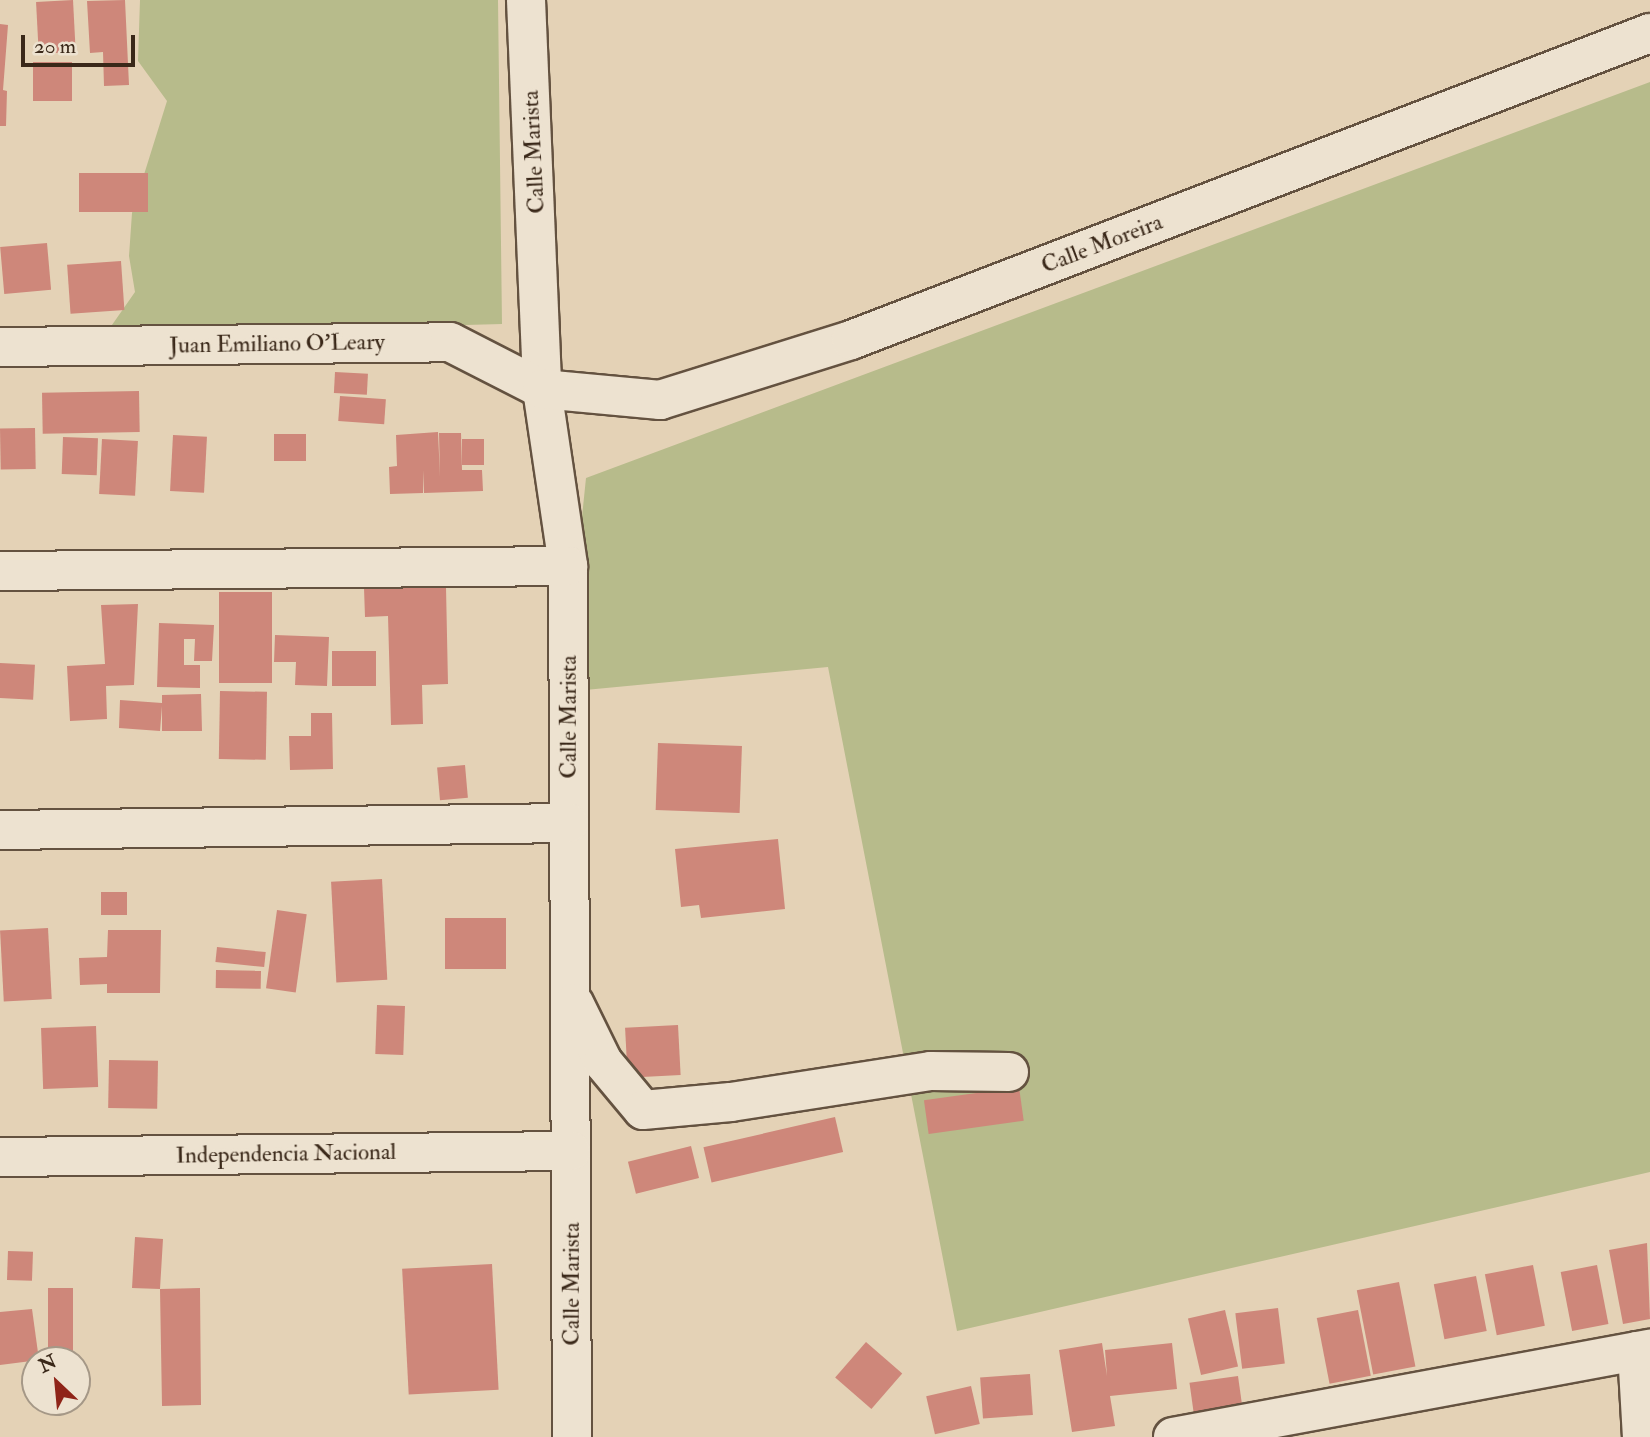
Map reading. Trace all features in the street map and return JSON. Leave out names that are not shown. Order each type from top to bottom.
[{"type":"street","name":"Calle Marista","points":[[526,0],[542,389],[568,566],[572,1437]]},
{"type":"street","name":"Calle Moreira","points":[[542,389],[660,400],[851,340],[1650,33]]},
{"type":"street","name":"Juan Emiliano O'Leary","points":[[0,347],[450,342],[542,389]]},
{"type":"street","points":[[0,571],[568,566]]},
{"type":"street","points":[[0,830],[569,823]]},
{"type":"street","points":[[570,995],[603,1062],[643,1110],[731,1102],[931,1071],[1009,1072]]},
{"type":"street","name":"Independencia Nacional","points":[[0,1157],[571,1151]]},
{"type":"street","points":[[1173,1437],[1213,1433],[1644,1350],[1642,1437]]},
{"type":"green space","points":[[140,0],[498,0],[502,324],[105,335],[135,292],[129,256],[132,213],[167,101],[138,61]]},
{"type":"green space","points":[[1650,82],[1650,1172],[957,1331],[828,667],[564,692],[586,478]]},
{"type":"building","points":[[73,0],[76,52],[39,54],[36,2]]},
{"type":"building","points":[[125,0],[129,85],[104,86],[103,52],[90,53],[87,1]]},
{"type":"building","points":[[0,24],[8,25],[3,90],[7,91],[6,126],[0,126]]},
{"type":"building","points":[[33,62],[72,62],[72,101],[33,101]]},
{"type":"building","points":[[79,173],[148,173],[148,212],[79,212]]},
{"type":"building","points":[[47,243],[51,290],[4,294],[0,247]]},
{"type":"building","points":[[121,261],[124,310],[71,314],[67,265]]},
{"type":"building","points":[[335,372],[368,374],[367,395],[334,393]]},
{"type":"building","points":[[139,391],[140,432],[43,434],[42,393]]},
{"type":"building","points":[[340,396],[386,399],[384,424],[338,421]]},
{"type":"building","points":[[35,428],[36,469],[1,470],[0,429]]},
{"type":"building","points":[[438,432],[440,477],[439,433],[461,433],[462,470],[482,470],[483,491],[424,493],[423,470],[423,493],[390,494],[389,467],[397,466],[396,435]]},
{"type":"building","points":[[274,434],[306,434],[306,461],[274,461]]},
{"type":"building","points":[[173,435],[207,437],[204,493],[170,491]]},
{"type":"building","points":[[63,437],[98,438],[97,475],[62,474]]},
{"type":"building","points":[[102,439],[138,441],[135,496],[99,494]]},
{"type":"building","points":[[462,439],[484,439],[484,465],[462,465]]},
{"type":"building","points":[[419,571],[419,588],[446,587],[448,684],[422,685],[423,724],[391,725],[388,616],[365,617],[364,588],[384,587]]},
{"type":"building","points":[[219,592],[272,592],[272,683],[219,683]]},
{"type":"building","points":[[138,604],[134,685],[106,686],[107,719],[70,721],[67,666],[105,664],[101,605]]},
{"type":"building","points":[[159,623],[214,625],[212,661],[194,661],[195,639],[184,639],[184,665],[200,665],[200,688],[157,687]]},
{"type":"building","points":[[275,635],[329,637],[327,686],[295,685],[296,662],[274,662]]},
{"type":"building","points":[[332,651],[376,651],[376,686],[332,686]]},
{"type":"building","points":[[0,663],[35,665],[33,700],[0,698]]},
{"type":"building","points":[[220,691],[267,692],[266,760],[219,759]]},
{"type":"building","points":[[201,694],[202,731],[162,731],[162,706],[160,731],[119,728],[120,700],[162,703],[162,695]]},
{"type":"building","points":[[311,713],[332,713],[333,769],[290,770],[289,736],[311,736]]},
{"type":"building","points":[[658,743],[742,746],[740,813],[656,810]]},
{"type":"building","points":[[465,765],[468,798],[440,800],[437,767]]},
{"type":"building","points":[[778,839],[785,909],[701,918],[699,905],[681,907],[675,849]]},
{"type":"building","points":[[382,879],[387,980],[336,983],[331,882]]},
{"type":"building","points":[[101,892],[127,892],[127,915],[101,915]]},
{"type":"building","points":[[277,910],[307,914],[296,992],[266,988]]},
{"type":"building","points":[[445,918],[506,918],[506,969],[445,969]]},
{"type":"building","points":[[48,928],[52,999],[4,1001],[0,931]]},
{"type":"building","points":[[108,930],[161,930],[160,993],[107,993],[107,984],[80,985],[79,958],[107,957]]},
{"type":"building","points":[[217,947],[266,952],[264,967],[215,962]]},
{"type":"building","points":[[216,970],[261,971],[261,989],[216,988]]},
{"type":"building","points":[[377,1005],[405,1006],[403,1055],[375,1054]]},
{"type":"building","points":[[678,1025],[681,1075],[628,1078],[625,1028]]},
{"type":"building","points":[[96,1026],[98,1087],[43,1089],[41,1028]]},
{"type":"building","points":[[109,1060],[158,1061],[157,1109],[108,1108]]},
{"type":"building","points":[[1019,1087],[1024,1121],[929,1134],[924,1100]]},
{"type":"building","points":[[835,1117],[843,1152],[712,1182],[703,1147]]},
{"type":"building","points":[[691,1146],[699,1178],[636,1194],[628,1162]]},
{"type":"building","points":[[135,1237],[163,1239],[160,1289],[132,1288]]},
{"type":"building","points":[[1647,1243],[1650,1319],[1623,1324],[1609,1250]]},
{"type":"building","points":[[8,1251],[33,1252],[32,1281],[7,1280]]},
{"type":"building","points":[[492,1264],[499,1390],[409,1395],[402,1269]]},
{"type":"building","points":[[1533,1265],[1545,1326],[1497,1335],[1485,1274]]},
{"type":"building","points":[[1597,1265],[1608,1324],[1572,1331],[1561,1272]]},
{"type":"building","points":[[1476,1276],[1487,1331],[1444,1339],[1434,1284]]},
{"type":"building","points":[[1399,1282],[1415,1366],[1373,1375],[1357,1290]]},
{"type":"building","points":[[48,1288],[73,1288],[73,1346],[48,1346]]},
{"type":"building","points":[[200,1288],[201,1405],[162,1406],[160,1289]]},
{"type":"building","points":[[1278,1308],[1285,1364],[1242,1369],[1235,1313]]},
{"type":"building","points":[[32,1309],[37,1346],[21,1346],[21,1362],[0,1365],[0,1312]]},
{"type":"building","points":[[1225,1310],[1238,1367],[1201,1375],[1188,1319]]},
{"type":"building","points":[[1358,1310],[1371,1376],[1330,1384],[1317,1318]]},
{"type":"building","points":[[866,1342],[902,1373],[871,1409],[835,1377]]},
{"type":"building","points":[[1102,1343],[1107,1376],[1105,1350],[1172,1343],[1177,1389],[1110,1396],[1115,1426],[1072,1432],[1059,1350]]},
{"type":"building","points":[[1030,1374],[1033,1415],[983,1418],[980,1377]]},
{"type":"building","points":[[1238,1376],[1243,1412],[1194,1418],[1189,1383]]},
{"type":"building","points":[[971,1386],[980,1424],[935,1434],[926,1396]]}]
